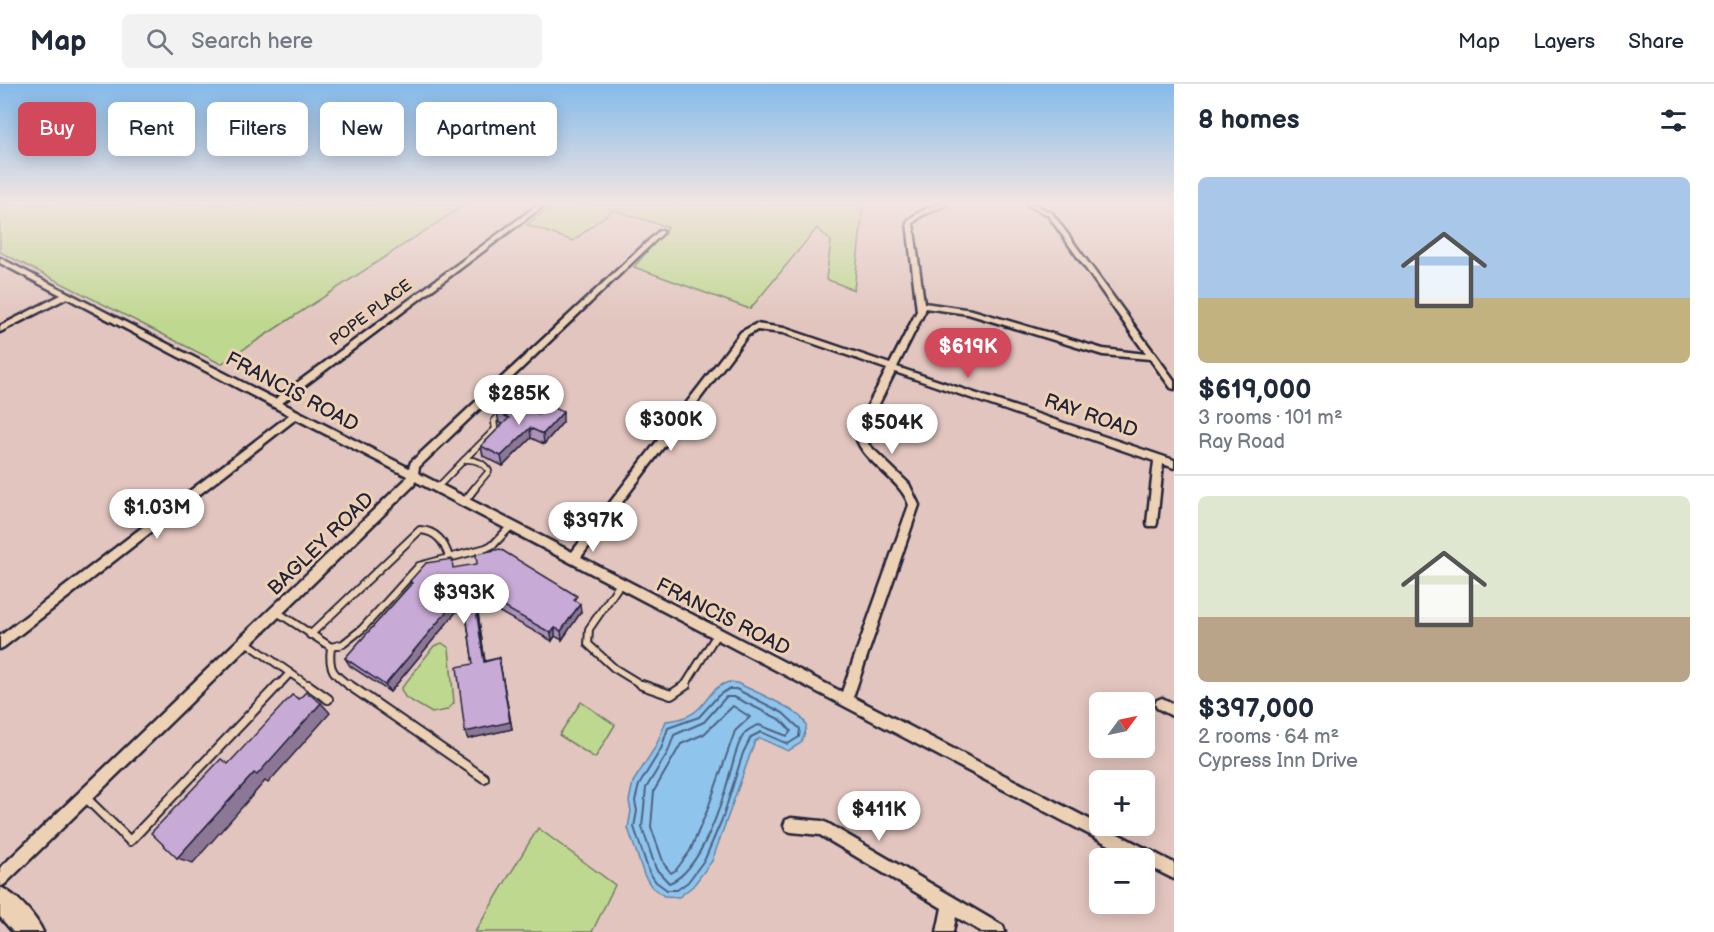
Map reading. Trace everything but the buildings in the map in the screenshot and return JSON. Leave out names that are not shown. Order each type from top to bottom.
[{"type":"main road","points":[[0,898],[23,929]]},
{"type":"street","name":"POPE PLACE","points":[[276,403],[490,244]]},
{"type":"street","name":"BAGLEY ROAD","points":[[0,879],[410,482],[415,465],[649,244]]},
{"type":"street","points":[[844,701],[914,505],[912,496],[905,486],[868,453],[861,437],[861,430],[921,311],[913,244]]},
{"type":"street","points":[[1071,244],[1174,386]]},
{"type":"street","name":"FRANCIS ROAD","points":[[0,260],[1174,871]]},
{"type":"street","points":[[0,329],[67,295]]},
{"type":"street","points":[[921,305],[969,312],[1103,352],[1153,357]]},
{"type":"street","name":"RAY ROAD","points":[[573,559],[744,333],[756,327],[784,331],[1174,464]]},
{"type":"street","points":[[0,643],[296,414]]},
{"type":"street","points":[[1152,523],[1159,459]]},
{"type":"street","points":[[1162,704],[1174,711]]},
{"type":"street","points":[[791,825],[822,828],[997,932]]},
{"type":"street","points":[[945,932],[951,905]]},
{"type":"lane","points":[[437,488],[495,429],[494,421],[519,394],[517,388],[505,381]]},
{"type":"lane","points":[[464,460],[478,461],[489,471],[464,502]]},
{"type":"lane","points":[[277,612],[331,647],[343,644],[362,629],[419,566],[486,548],[510,527]]},
{"type":"lane","points":[[310,635],[420,530],[427,530],[438,535],[446,545],[449,557]]},
{"type":"lane","points":[[620,584],[589,629],[588,644],[600,659],[654,691],[671,695],[686,685],[717,634]]},
{"type":"lane","points":[[246,642],[328,699]]},
{"type":"lane","points":[[331,647],[329,664],[336,676],[484,778]]},
{"type":"lane","points":[[86,798],[130,841],[290,673]]},
{"type":"green space","points":[[0,244],[405,244],[221,364],[0,252]]},
{"type":"green space","points":[[654,244],[804,244],[750,309],[634,267]]},
{"type":"green space","points":[[831,244],[859,244],[854,290],[826,279]]},
{"type":"green space","points":[[442,643],[449,648],[454,703],[447,710],[432,713],[405,697],[401,689],[434,646]]},
{"type":"green space","points":[[581,702],[615,725],[595,758],[559,735]]},
{"type":"green space","points":[[538,828],[615,885],[592,932],[475,932]]},
{"type":"water","points":[[729,682],[737,683],[787,707],[803,719],[806,725],[805,732],[801,743],[788,751],[760,738],[755,741],[712,861],[693,886],[679,897],[664,896],[651,886],[644,875],[628,828],[631,811],[629,801],[633,782],[656,746],[666,721],[690,715],[714,691]]}]
